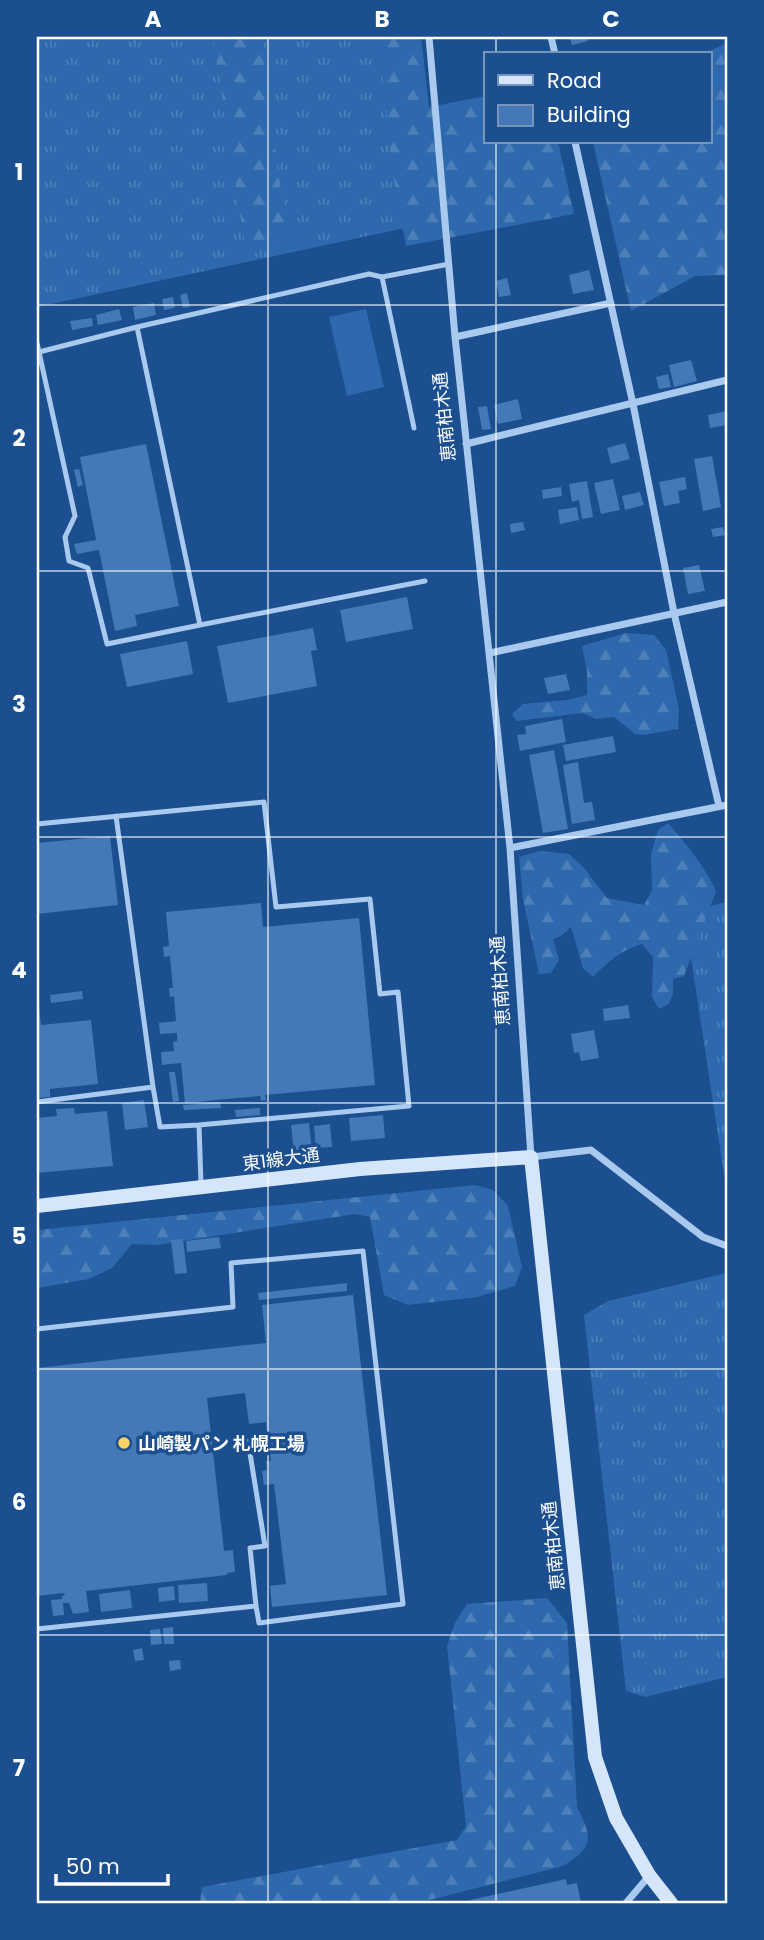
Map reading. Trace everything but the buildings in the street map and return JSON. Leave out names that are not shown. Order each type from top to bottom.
[{"type":"street","name":"恵南柏木通","points":[[429,37],[455,337],[510,848],[531,1157],[595,1757],[616,1818],[649,1875],[671,1903]]},
{"type":"street","points":[[510,848],[723,805],[674,613],[633,404],[575,144]]},
{"type":"street","points":[[455,337],[611,303]]},
{"type":"street","points":[[466,444],[727,380]]},
{"type":"street","points":[[490,653],[727,602]]},
{"type":"street","points":[[531,1157],[591,1150],[704,1237],[727,1246]]},
{"type":"street","name":"東1線大通","points":[[37,1206],[360,1169],[531,1157]]},
{"type":"street","points":[[626,1903],[649,1875]]},
{"type":"lane","points":[[39,352],[369,275],[382,277],[449,264]]},
{"type":"lane","points":[[382,277],[414,428]]},
{"type":"lane","points":[[137,327],[200,625]]},
{"type":"lane","points":[[37,343],[75,516],[65,537],[69,561],[88,568],[107,644],[425,581]]},
{"type":"lane","points":[[37,824],[116,816],[264,802],[276,907],[370,899],[380,994],[398,992],[409,1106],[160,1127],[116,816]]},
{"type":"lane","points":[[37,1102],[153,1087]]},
{"type":"lane","points":[[199,1125],[202,1187]]},
{"type":"lane","points":[[37,1329],[233,1307],[231,1263],[363,1251],[403,1604],[259,1623],[250,1548],[265,1546],[248,1441]]},
{"type":"lane","points":[[37,1629],[257,1606]]},
{"type":"green space","points":[[37,37],[383,37],[405,228],[37,307]]},
{"type":"green space","points":[[213,37],[263,37],[278,173],[290,237],[283,247],[246,252]]},
{"type":"green space","points":[[378,37],[421,37],[429,107],[484,96],[484,144],[558,144],[574,214],[406,246],[394,179]]},
{"type":"green space","points":[[727,43],[727,275],[695,276],[631,311],[593,144],[712,144],[712,52],[707,52]]},
{"type":"green space","points":[[366,309],[384,387],[347,396],[329,317]]},
{"type":"green space","points":[[626,633],[654,635],[666,650],[679,709],[678,729],[635,734],[614,717],[596,719],[582,713],[516,721],[512,714],[523,704],[567,700],[587,695],[587,671],[582,646]]},
{"type":"green space","points":[[668,823],[701,864],[716,891],[684,976],[673,979],[673,993],[669,1004],[659,1009],[652,997],[653,957],[642,944],[616,957],[593,977],[583,968],[571,927],[553,939],[559,960],[551,973],[539,974],[523,899],[519,857],[539,851],[569,854],[584,868],[607,898],[644,905],[652,890],[651,854],[658,830]]},
{"type":"green space","points":[[727,902],[727,1194],[684,912]]},
{"type":"green space","points":[[475,1185],[493,1190],[508,1206],[522,1267],[515,1286],[477,1297],[408,1305],[384,1295],[370,1217],[355,1214],[157,1245],[132,1244],[112,1268],[89,1279],[37,1288],[37,1230]]},
{"type":"green space","points":[[727,1273],[727,1677],[645,1697],[626,1691],[584,1315],[608,1301]]},
{"type":"green space","points":[[547,1598],[567,1623],[577,1807],[588,1834],[588,1841],[581,1853],[563,1866],[418,1903],[200,1903],[202,1887],[457,1840],[466,1826],[447,1646],[455,1623],[467,1604]]},
{"type":"place","name":"山崎製パン 札幌工場","points":[[124,1443]]}]
